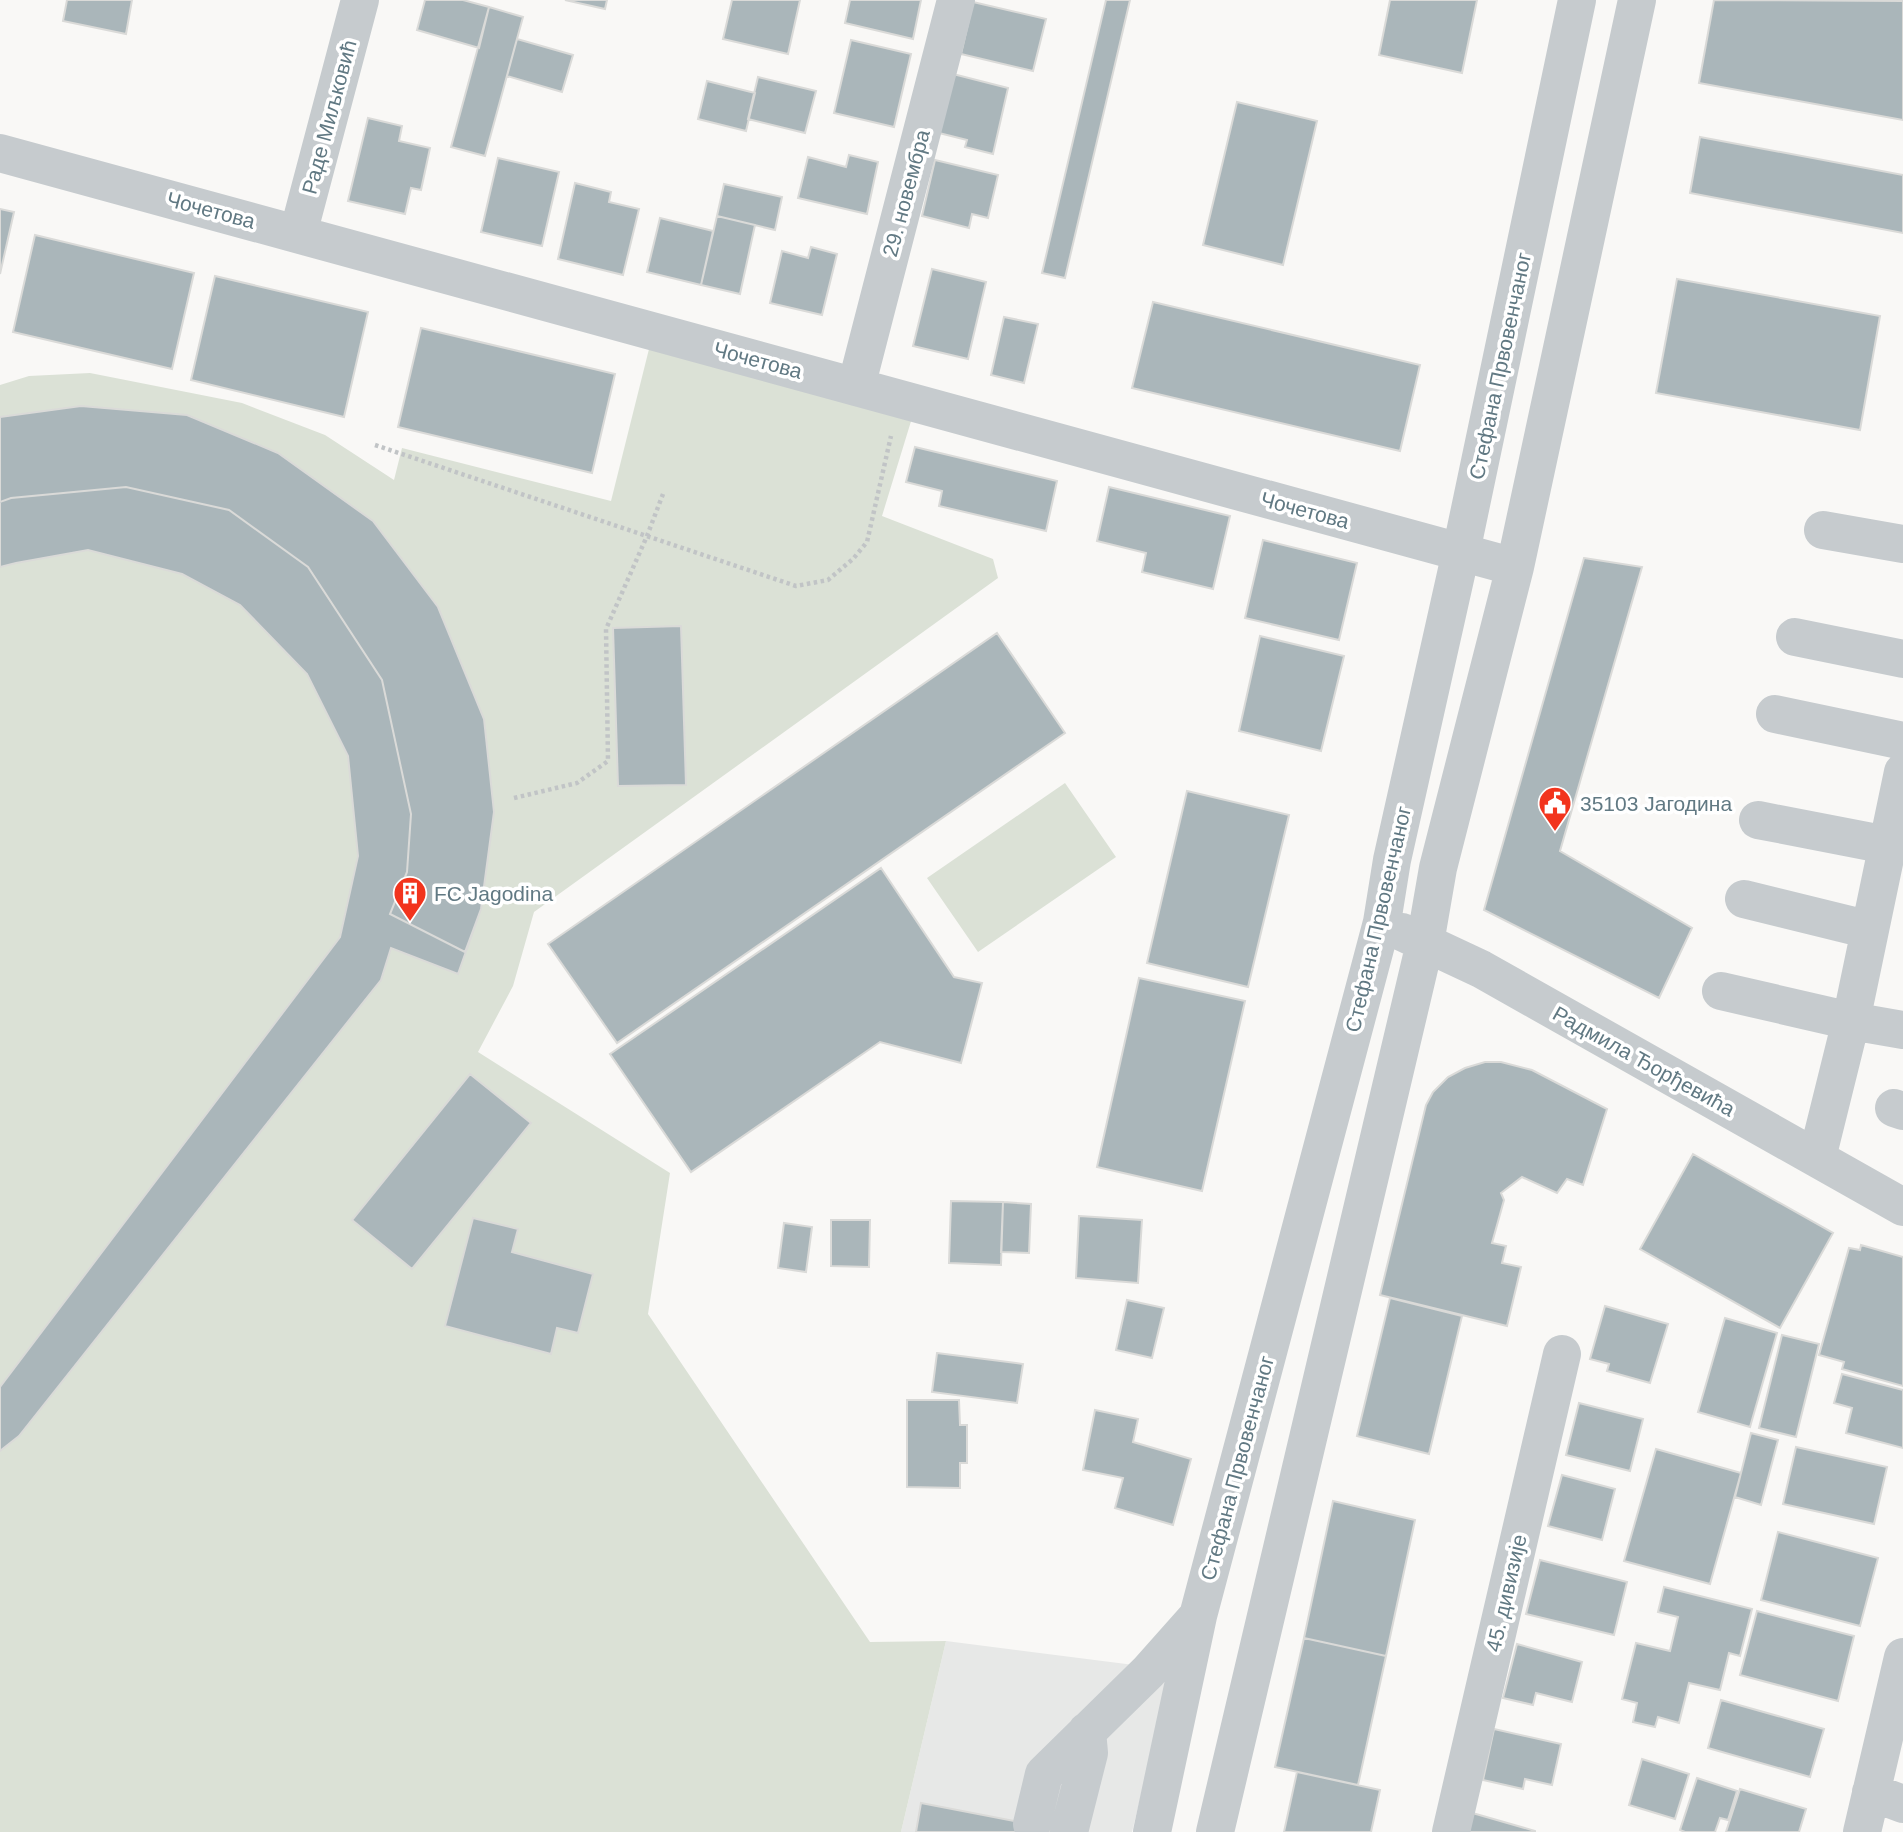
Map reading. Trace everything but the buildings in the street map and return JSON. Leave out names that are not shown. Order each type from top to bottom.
[{"type":"street","name":"Раде Миљковић","points":[[298,234],[360,0]]},
{"type":"street","name":"29. новембра","points":[[856,387],[956,0]]},
{"type":"street","name":"Стефана Првовенчаног","points":[[1152,1832],[1198,1616],[1382,922],[1392,860],[1461,552],[1577,0]]},
{"type":"street","points":[[1215,1832],[1425,943],[1438,868],[1516,567],[1637,0]]},
{"type":"street","name":"Чочетова","points":[[0,153],[1516,567]]},
{"type":"street","points":[[1823,530],[1903,544]]},
{"type":"street","points":[[1795,637],[1903,659]]},
{"type":"street","points":[[1775,714],[1903,741]]},
{"type":"street","points":[[1817,1158],[1851,1021],[1903,772]]},
{"type":"street","points":[[1758,820],[1887,845]]},
{"type":"street","points":[[1744,899],[1870,930]]},
{"type":"street","name":"Радмила Ђорђевића","points":[[1382,922],[1481,969],[1903,1207]]},
{"type":"street","points":[[1721,991],[1903,1030]]},
{"type":"street","name":"45. дивизије","points":[[1451,1832],[1562,1354]]},
{"type":"street","points":[[1032,1824],[1044,1774],[1148,1672],[1198,1616]]},
{"type":"street","points":[[1862,1832],[1887,1798],[1903,1657]]},
{"type":"street","points":[[1069,1832],[1089,1753],[1087,1731]]},
{"type":"path","points":[[375,445],[796,586],[828,580],[853,559],[867,542],[900,399]]},
{"type":"path","points":[[514,798],[577,783],[608,761],[606,629],[663,494]]},
{"type":"shaded area","points":[[649,349],[912,418],[882,516],[993,559],[998,578],[534,912],[513,986],[478,1052],[670,1173],[648,1314],[870,1642],[946,1641],[901,1832],[0,1832],[0,385],[29,376],[90,373],[242,403],[325,435],[394,480],[402,448],[611,501]]},
{"type":"shaded area","points":[[1065,783],[1116,857],[978,952],[927,878]]},
{"type":"shaded area","points":[[1184,1619],[1132,1832],[901,1832],[946,1641],[1134,1665]]},
{"type":"place","name":"35103 Јагодина","points":[[1555,833]]},
{"type":"place","name":"FC Jagodina","points":[[410,923]]}]
